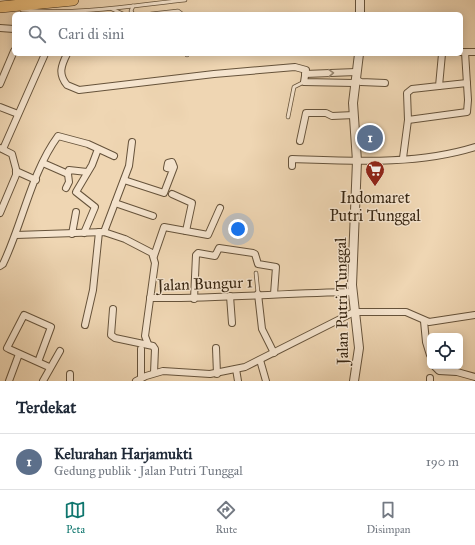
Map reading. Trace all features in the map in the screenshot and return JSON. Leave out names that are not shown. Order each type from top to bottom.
[{"type":"highway","points":[[0,7],[73,0]]},
{"type":"street","points":[[360,0],[360,12]]},
{"type":"street","points":[[0,28],[12,29]]},
{"type":"street","points":[[408,120],[465,113],[468,106],[467,80],[463,52],[475,52]]},
{"type":"street","points":[[0,84],[12,56]]},
{"type":"street","points":[[0,213],[16,171],[12,154],[1,148],[44,56]]},
{"type":"street","points":[[66,56],[62,65],[61,76],[67,86],[79,90],[295,67],[306,70],[304,82],[355,78]]},
{"type":"street","name":"Jalan Putri Tunggal","points":[[354,381],[359,348],[352,292],[356,161],[354,115],[355,78],[359,56]]},
{"type":"street","points":[[439,86],[442,56]]},
{"type":"street","points":[[305,74],[355,78],[361,82],[385,83]]},
{"type":"street","points":[[403,158],[408,120],[407,93],[409,90],[439,86],[475,78]]},
{"type":"street","points":[[0,107],[18,114]]},
{"type":"street","points":[[300,141],[306,113],[326,113],[332,116],[354,115]]},
{"type":"street","points":[[1,266],[16,236],[47,153],[59,135],[88,144],[114,156]]},
{"type":"street","points":[[85,325],[93,290],[101,232],[124,180],[130,159],[132,142]]},
{"type":"street","points":[[292,166],[292,159],[356,161],[403,158],[444,155],[475,147]]},
{"type":"street","points":[[84,233],[94,205],[76,192],[98,149]]},
{"type":"street","points":[[43,164],[68,174]]},
{"type":"street","points":[[124,180],[162,193],[165,191],[172,168]]},
{"type":"street","points":[[66,188],[69,182],[69,170],[87,172]]},
{"type":"street","points":[[16,171],[36,180]]},
{"type":"street","points":[[172,194],[192,203],[186,231]]},
{"type":"street","points":[[115,203],[153,216]]},
{"type":"street","points":[[154,256],[164,227],[210,235],[220,208]]},
{"type":"street","points":[[72,234],[76,212]]},
{"type":"street","name":"Jalan Bungur 1","points":[[16,236],[101,232],[118,236],[145,248],[154,256],[150,298],[194,299],[258,294],[352,292]]},
{"type":"street","points":[[194,299],[196,255],[198,253],[215,256],[220,248],[253,253],[255,254],[258,264],[276,267],[274,294]]},
{"type":"street","points":[[258,294],[262,329],[274,353]]},
{"type":"street","points":[[228,296],[231,323]]},
{"type":"street","points":[[148,344],[145,336],[150,298]]},
{"type":"street","points":[[113,309],[111,335],[115,338],[153,346],[155,349],[154,373]]},
{"type":"street","points":[[142,349],[142,379],[154,373],[172,371],[194,374],[216,374],[236,369],[260,360],[354,312],[406,312],[424,321],[433,322],[475,315]]},
{"type":"street","points":[[38,362],[51,327],[26,315],[23,316],[7,347],[49,368]]},
{"type":"street","points":[[424,321],[427,345]]},
{"type":"street","points":[[216,348],[216,374]]},
{"type":"street","points":[[43,381],[60,351]]},
{"type":"street","points":[[11,380],[20,354]]},
{"type":"street","points":[[260,360],[266,381]]},
{"type":"street","points":[[236,369],[238,381]]},
{"type":"street","points":[[438,369],[440,371],[457,372],[475,376]]},
{"type":"street","points":[[193,381],[194,374]]},
{"type":"lane","points":[[0,7],[51,12],[111,9],[185,0]]},
{"type":"lane","points":[[132,12],[133,6]]},
{"type":"lane","points":[[111,9],[118,12]]},
{"type":"lane","points":[[169,12],[179,12]]},
{"type":"lane","points":[[288,117],[294,87],[304,82]]},
{"type":"lane","points":[[256,273],[258,294]]},
{"type":"place","name":"Kelurahan Harjamukti","points":[[370,138]]},
{"type":"place","name":"Indomaret Putri Tunggal","points":[[375,187]]}]
